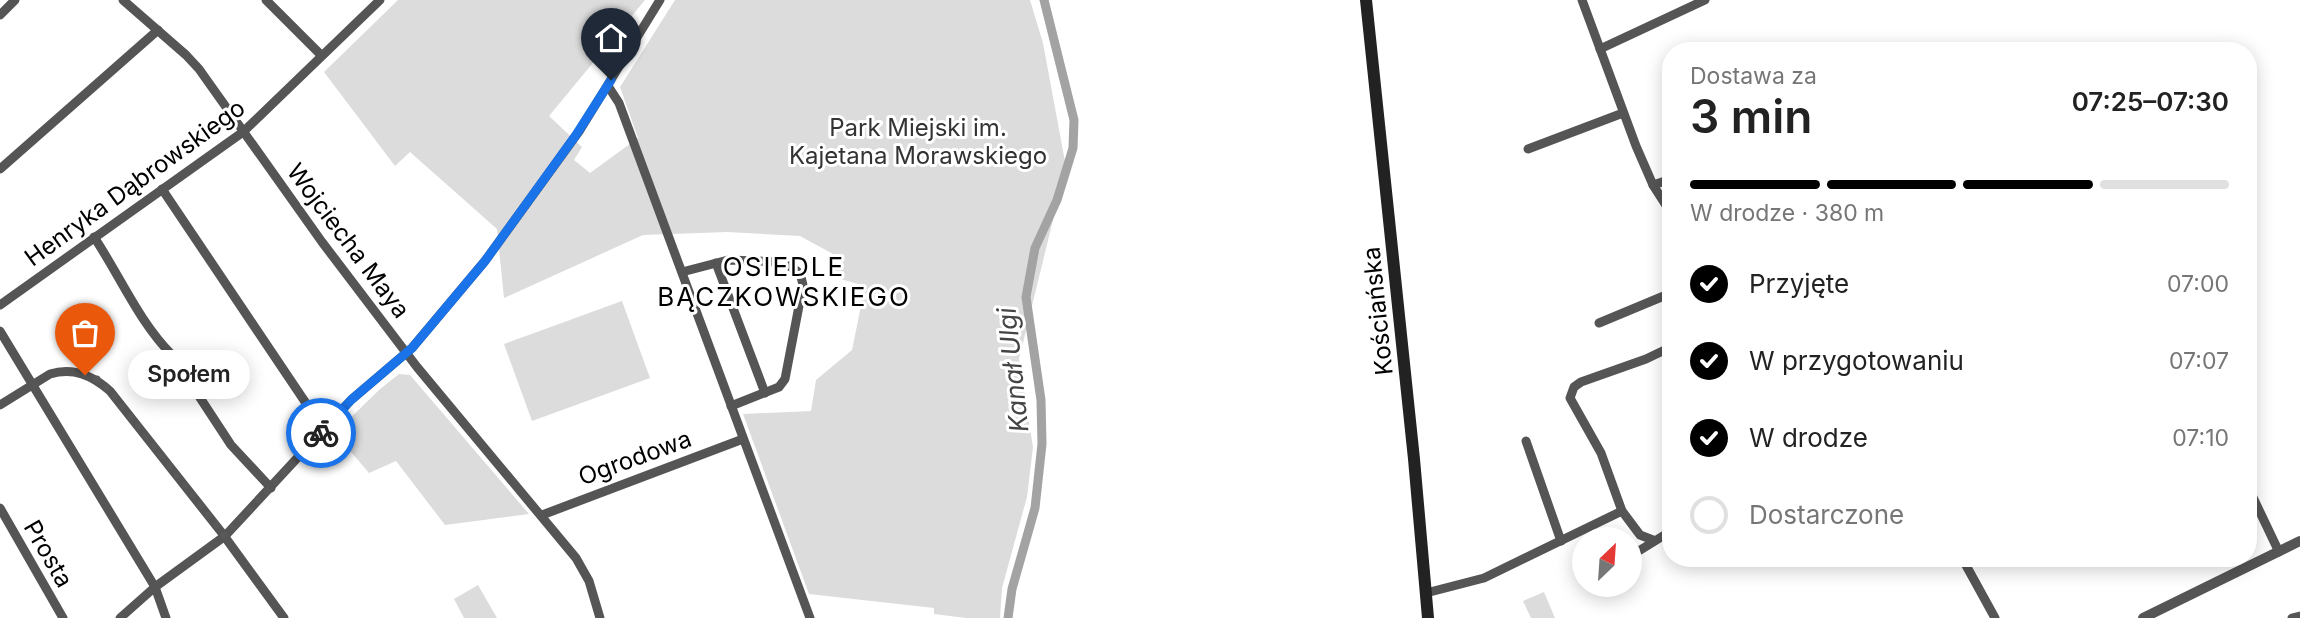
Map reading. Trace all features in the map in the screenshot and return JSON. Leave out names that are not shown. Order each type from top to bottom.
[{"type":"main road","name":"Kościańska","points":[[1366,0],[1428,618]]},
{"type":"street","points":[[0,15],[15,0]]},
{"type":"street","name":"Wojciecha Maya","points":[[122,0],[199,69],[321,242],[407,353],[542,515],[584,570],[600,618]]},
{"type":"street","points":[[266,0],[321,55]]},
{"type":"street","name":"Henryka Dąbrowskiego","points":[[0,305],[243,132],[380,0]]},
{"type":"street","points":[[120,618],[155,587],[225,536],[360,392],[407,353],[489,254],[576,135],[660,0]]},
{"type":"street","points":[[1582,0],[1636,146],[1662,200]]},
{"type":"street","points":[[1600,50],[1704,0]]},
{"type":"street","points":[[0,169],[158,30]]},
{"type":"street","points":[[608,86],[619,103],[810,618]]},
{"type":"street","points":[[1528,149],[1623,113]]},
{"type":"street","points":[[1653,185],[1662,182]]},
{"type":"street","points":[[162,189],[324,430]]},
{"type":"street","points":[[94,237],[161,344],[172,355],[231,444],[271,488]]},
{"type":"street","points":[[682,272],[728,260],[783,262],[802,276],[803,285],[785,379],[779,387],[731,406]]},
{"type":"street","points":[[716,263],[765,393]]},
{"type":"street","points":[[1599,323],[1662,297]]},
{"type":"street","points":[[0,331],[155,587],[166,618]]},
{"type":"street","points":[[1653,540],[1640,535],[1622,511],[1601,453],[1571,404],[1571,392],[1581,382],[1662,351]]},
{"type":"street","points":[[0,405],[58,371],[97,379],[110,391],[225,536],[284,618]]},
{"type":"street","name":"Ogrodowa","points":[[542,515],[743,439]]},
{"type":"street","points":[[1527,441],[1560,541]]},
{"type":"street","points":[[2257,506],[2279,552]]},
{"type":"street","name":"Prosta","points":[[0,508],[63,618]]},
{"type":"street","points":[[1426,593],[1484,578],[1622,511]]},
{"type":"street","points":[[1642,550],[1662,536]]},
{"type":"street","points":[[2257,562],[2300,541]]},
{"type":"street","points":[[1967,567],[1995,618]]},
{"type":"street","points":[[2143,618],[2248,567]]},
{"type":"street","points":[[2150,618],[2170,604]]},
{"type":"street","points":[[2292,618],[2300,616]]},
{"type":"green space","name":"Park Miejski im. Kajetana Morawskiego","points":[[398,0],[645,0],[549,116],[582,147],[574,160],[590,173],[638,138],[620,87],[675,0],[1030,0],[1043,43],[1066,167],[1019,359],[1033,447],[1027,497],[1002,588],[1000,618],[934,614],[934,608],[809,594],[743,414],[811,411],[816,380],[852,350],[865,286],[830,276],[833,254],[800,236],[727,232],[643,235],[504,298],[497,229],[410,152],[395,166],[324,72]]},
{"type":"green space","points":[[622,301],[650,378],[532,421],[504,344]]},
{"type":"green space","points":[[399,374],[410,375],[529,514],[445,525],[396,461],[369,473],[335,433]]},
{"type":"green space","points":[[478,585],[497,618],[464,618],[454,599]]},
{"type":"green space","points":[[1544,592],[1555,618],[1531,618],[1523,601]]},
{"type":"waterway","name":"Kanał Ulgi","points":[[1008,618],[1012,589],[1035,508],[1042,444],[1041,400],[1026,297],[1035,248],[1057,200],[1073,148],[1074,120],[1044,0]]},
{"type":"way so far","points":[[85,375],[97,379],[110,391],[225,536],[321,433]]},
{"type":"place","name":"Społem","points":[[85,375]]},
{"type":"district","name":"OSIEDLE BĄCZKOWSKIEGO","points":[[784,282]]},
{"type":"route","points":[[321,433],[351,400],[412,348],[485,261],[576,135],[611,80]]}]
